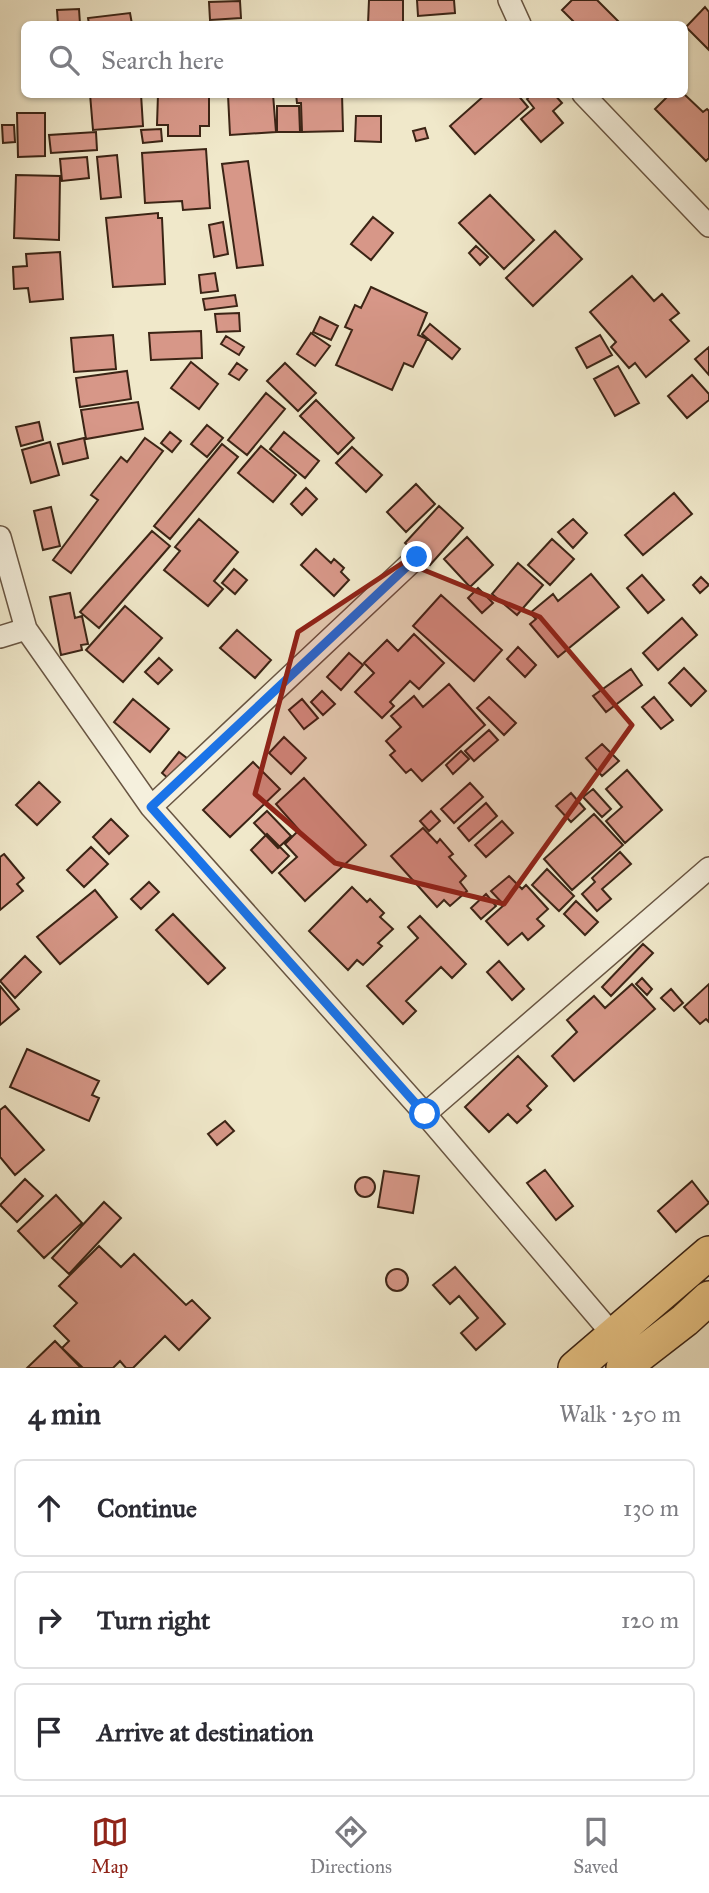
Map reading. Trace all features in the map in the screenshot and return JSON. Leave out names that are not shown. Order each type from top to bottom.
[{"type":"main road","points":[[575,1368],[709,1253]]},
{"type":"main road","points":[[623,1368],[709,1298]]},
{"type":"street","points":[[509,0],[519,21]]},
{"type":"street","points":[[587,98],[709,226]]},
{"type":"street","points":[[0,537],[26,629],[151,807],[425,1114],[614,1336]]},
{"type":"street","points":[[151,807],[417,557]]},
{"type":"street","points":[[0,637],[26,629]]},
{"type":"street","points":[[425,1114],[709,868]]},
{"type":"highlighted area","points":[[404,562],[540,617],[632,725],[504,904],[335,863],[255,794],[298,632]]},
{"type":"building","points":[[369,0],[403,0],[403,21],[368,21]]},
{"type":"building","points":[[417,0],[454,0],[455,13],[418,16]]},
{"type":"building","points":[[572,0],[597,0],[618,21],[573,21],[562,10]]},
{"type":"building","points":[[240,1],[241,18],[210,20],[209,2]]},
{"type":"building","points":[[705,7],[709,12],[709,50],[688,29],[688,25]]},
{"type":"building","points":[[79,9],[80,21],[58,21],[57,10]]},
{"type":"building","points":[[130,13],[131,21],[88,21],[88,18]]},
{"type":"building","points":[[90,98],[141,98],[143,126],[93,130]]},
{"type":"building","points":[[158,98],[209,98],[209,126],[200,126],[200,136],[168,136],[168,125],[157,125]]},
{"type":"building","points":[[228,98],[273,98],[276,132],[230,135]]},
{"type":"building","points":[[296,98],[342,98],[343,131],[302,132],[301,103],[297,103]]},
{"type":"building","points":[[482,98],[520,98],[528,107],[475,154],[450,126]]},
{"type":"building","points":[[558,98],[562,103],[553,111],[563,123],[541,142],[521,119],[534,108],[527,99]]},
{"type":"building","points":[[666,98],[688,98],[703,112],[707,109],[709,158],[706,161],[655,109]]},
{"type":"building","points":[[277,106],[299,106],[300,132],[277,132]]},
{"type":"building","points":[[17,113],[45,113],[45,156],[18,157]]},
{"type":"building","points":[[356,116],[381,116],[381,142],[355,141]]},
{"type":"building","points":[[2,125],[14,125],[15,142],[3,143]]},
{"type":"building","points":[[425,128],[428,138],[416,141],[413,131]]},
{"type":"building","points":[[161,129],[162,141],[143,143],[141,130]]},
{"type":"building","points":[[96,132],[97,150],[51,153],[49,135]]},
{"type":"building","points":[[206,149],[210,208],[183,210],[182,201],[145,203],[142,153]]},
{"type":"building","points":[[117,155],[121,197],[101,199],[97,157]]},
{"type":"building","points":[[87,157],[89,178],[62,181],[60,159]]},
{"type":"building","points":[[248,161],[263,265],[237,268],[222,164]]},
{"type":"building","points":[[16,175],[60,176],[59,240],[14,238]]},
{"type":"building","points":[[490,195],[534,240],[504,269],[459,223]]},
{"type":"building","points":[[158,213],[158,218],[162,218],[165,284],[113,287],[106,218]]},
{"type":"building","points":[[373,217],[393,233],[371,260],[351,244]]},
{"type":"building","points":[[223,222],[228,254],[214,257],[209,225]]},
{"type":"building","points":[[555,231],[582,259],[533,306],[506,278]]},
{"type":"building","points":[[476,246],[488,257],[480,265],[469,253]]},
{"type":"building","points":[[60,252],[63,299],[30,302],[28,288],[14,289],[13,267],[27,266],[26,254]]},
{"type":"building","points":[[215,273],[218,291],[201,293],[199,275]]},
{"type":"building","points":[[632,276],[654,301],[662,294],[679,313],[670,320],[689,341],[646,377],[635,363],[629,368],[611,347],[616,342],[590,312]]},
{"type":"building","points":[[371,287],[427,313],[418,335],[427,339],[413,367],[404,363],[392,390],[336,365],[352,330],[345,327],[355,305],[361,308]]},
{"type":"building","points":[[235,295],[237,306],[205,310],[203,299]]},
{"type":"building","points":[[239,313],[240,331],[217,332],[215,314]]},
{"type":"building","points":[[320,317],[338,326],[331,340],[313,332]]},
{"type":"building","points":[[430,324],[460,349],[452,359],[422,334]]},
{"type":"building","points":[[201,331],[202,358],[151,360],[149,333]]},
{"type":"building","points":[[311,333],[330,346],[315,366],[297,354]]},
{"type":"building","points":[[113,335],[116,369],[74,372],[71,338]]},
{"type":"building","points":[[600,335],[612,355],[587,368],[576,348]]},
{"type":"building","points":[[226,336],[244,347],[239,355],[221,344]]},
{"type":"building","points":[[709,347],[709,375],[695,359]]},
{"type":"building","points":[[191,362],[218,384],[199,409],[171,388]]},
{"type":"building","points":[[237,363],[247,370],[239,380],[229,374]]},
{"type":"building","points":[[285,363],[316,393],[298,411],[267,381]]},
{"type":"building","points":[[618,366],[639,403],[615,416],[594,379]]},
{"type":"building","points":[[127,371],[131,399],[80,407],[76,378]]},
{"type":"building","points":[[692,375],[709,394],[709,400],[687,418],[668,396]]},
{"type":"building","points":[[266,393],[285,409],[247,455],[228,440]]},
{"type":"building","points":[[316,400],[354,438],[338,454],[300,416]]},
{"type":"building","points":[[138,402],[143,429],[86,439],[81,410]]},
{"type":"building","points":[[39,422],[43,440],[21,446],[16,427]]},
{"type":"building","points":[[207,425],[223,438],[207,457],[191,444]]},
{"type":"building","points":[[170,432],[181,441],[172,452],[161,443]]},
{"type":"building","points":[[284,432],[319,461],[305,478],[270,449]]},
{"type":"building","points":[[84,438],[88,458],[63,464],[58,444]]},
{"type":"building","points":[[145,438],[163,451],[71,573],[53,560],[98,500],[91,495],[121,457],[127,462]]},
{"type":"building","points":[[50,442],[59,475],[31,483],[22,450]]},
{"type":"building","points":[[222,444],[238,457],[170,539],[154,526]]},
{"type":"building","points":[[261,446],[296,475],[273,502],[238,473]]},
{"type":"building","points":[[352,447],[382,475],[366,492],[336,463]]},
{"type":"building","points":[[416,484],[435,504],[406,532],[387,512]]},
{"type":"building","points":[[306,488],[317,499],[302,515],[291,504]]},
{"type":"building","points":[[674,493],[692,514],[643,555],[625,535]]},
{"type":"building","points":[[439,506],[463,528],[430,565],[405,543]]},
{"type":"building","points":[[51,507],[60,546],[43,550],[34,511]]},
{"type":"building","points":[[199,519],[238,552],[214,581],[223,589],[208,606],[164,570],[180,551],[175,547]]},
{"type":"building","points":[[573,519],[587,533],[573,548],[558,532]]},
{"type":"building","points":[[152,531],[170,546],[99,628],[80,612]]},
{"type":"building","points":[[467,537],[493,565],[470,587],[444,559]]},
{"type":"building","points":[[552,539],[574,559],[550,585],[528,565]]},
{"type":"building","points":[[316,549],[331,563],[334,559],[344,568],[341,572],[349,580],[334,596],[301,565]]},
{"type":"building","points":[[518,563],[543,585],[517,615],[492,594]]},
{"type":"building","points":[[234,569],[247,580],[235,594],[222,583]]},
{"type":"building","points":[[591,574],[619,607],[558,657],[530,624],[536,619],[530,613],[553,594],[558,601]]},
{"type":"building","points":[[642,575],[664,600],[648,613],[627,588]]},
{"type":"building","points":[[701,577],[709,585],[700,593],[693,585]]},
{"type":"building","points":[[478,588],[493,603],[482,613],[468,598]]},
{"type":"building","points":[[70,593],[75,618],[82,616],[88,644],[81,645],[82,650],[61,655],[50,597]]},
{"type":"building","points":[[441,595],[502,650],[474,681],[413,626]]},
{"type":"building","points":[[125,606],[162,638],[123,682],[86,650]]},
{"type":"building","points":[[682,618],[697,635],[658,670],[643,653]]},
{"type":"building","points":[[237,630],[271,660],[255,678],[220,648]]},
{"type":"building","points":[[414,634],[444,663],[419,689],[410,681],[390,702],[394,706],[382,718],[355,692],[374,673],[364,663],[387,640],[398,651]]},
{"type":"building","points":[[518,647],[536,665],[525,677],[507,659]]},
{"type":"building","points":[[349,653],[363,665],[341,690],[327,677]]},
{"type":"building","points":[[159,658],[172,670],[158,684],[145,672]]},
{"type":"building","points":[[684,668],[706,691],[691,706],[669,683]]},
{"type":"building","points":[[631,669],[642,685],[606,712],[593,696]]},
{"type":"building","points":[[449,684],[485,725],[422,781],[411,769],[406,773],[390,755],[395,751],[386,741],[401,727],[391,716],[414,696],[423,707]]},
{"type":"building","points":[[322,691],[335,704],[323,715],[311,702]]},
{"type":"building","points":[[489,697],[516,723],[504,735],[477,708]]},
{"type":"building","points":[[654,697],[673,720],[661,729],[642,707]]},
{"type":"building","points":[[133,699],[169,729],[150,752],[114,722]]},
{"type":"building","points":[[302,699],[318,718],[304,729],[289,710]]},
{"type":"building","points":[[489,730],[498,740],[474,761],[465,751]]},
{"type":"building","points":[[284,737],[306,758],[291,774],[269,753]]},
{"type":"building","points":[[602,744],[619,761],[602,776],[586,758]]},
{"type":"building","points":[[461,751],[469,759],[453,774],[446,765]]},
{"type":"building","points":[[179,752],[188,759],[170,780],[162,773]]},
{"type":"building","points":[[253,762],[280,789],[230,837],[203,810]]},
{"type":"building","points":[[627,770],[662,810],[625,843],[606,821],[622,807],[606,789]]},
{"type":"building","points":[[304,778],[366,845],[305,901],[279,873],[297,857],[285,844],[299,830],[276,804]]},
{"type":"building","points":[[39,782],[60,802],[37,825],[16,805]]},
{"type":"building","points":[[470,783],[483,797],[454,823],[441,809]]},
{"type":"building","points":[[593,789],[611,809],[602,817],[583,797]]},
{"type":"building","points":[[571,793],[585,809],[571,822],[556,806]]},
{"type":"building","points":[[486,803],[497,816],[469,841],[458,828]]},
{"type":"building","points":[[267,811],[291,836],[278,848],[254,823]]},
{"type":"building","points":[[431,811],[440,821],[429,831],[420,821]]},
{"type":"building","points":[[594,814],[623,845],[572,890],[544,859]]},
{"type":"building","points":[[111,819],[128,836],[109,854],[93,837]]},
{"type":"building","points":[[502,821],[513,833],[486,857],[475,845]]},
{"type":"building","points":[[423,828],[437,843],[440,839],[453,854],[449,857],[466,876],[460,882],[467,891],[450,906],[444,900],[437,907],[391,856]]},
{"type":"building","points":[[267,834],[289,856],[272,873],[251,850]]},
{"type":"building","points":[[91,847],[108,864],[84,887],[67,870]]},
{"type":"building","points":[[620,852],[631,864],[602,889],[611,899],[597,911],[582,894],[595,882],[592,878]]},
{"type":"building","points":[[4,854],[24,878],[17,884],[23,891],[0,910],[0,857]]},
{"type":"building","points":[[547,869],[574,896],[559,911],[532,885]]},
{"type":"building","points":[[509,876],[522,889],[526,885],[548,909],[537,919],[544,926],[528,940],[522,933],[508,945],[486,921],[504,905],[491,891]]},
{"type":"building","points":[[149,882],[159,892],[141,909],[131,899]]},
{"type":"building","points":[[352,887],[367,902],[370,899],[384,913],[380,917],[393,929],[378,943],[382,946],[363,965],[357,960],[348,970],[309,931]]},
{"type":"building","points":[[95,890],[117,917],[60,964],[37,937]]},
{"type":"building","points":[[486,894],[496,906],[481,919],[471,908]]},
{"type":"building","points":[[576,901],[598,922],[585,935],[564,914]]},
{"type":"building","points":[[173,914],[225,968],[208,984],[156,930]]},
{"type":"building","points":[[420,916],[466,964],[452,978],[441,967],[406,1001],[416,1011],[403,1024],[367,986],[418,938],[408,927]]},
{"type":"building","points":[[643,944],[653,953],[611,996],[602,987]]},
{"type":"building","points":[[25,956],[41,972],[15,998],[0,981]]},
{"type":"building","points":[[499,961],[524,989],[512,1000],[487,972]]},
{"type":"building","points":[[642,978],[652,989],[647,995],[636,984]]},
{"type":"building","points":[[632,984],[655,1009],[574,1081],[552,1056],[577,1032],[567,1020],[594,996],[605,1008]]},
{"type":"building","points":[[709,984],[709,1022],[706,1019],[700,1024],[684,1007]]},
{"type":"building","points":[[0,986],[19,1009],[0,1025]]},
{"type":"building","points":[[671,989],[683,1003],[674,1011],[661,998]]},
{"type":"building","points":[[27,1049],[99,1081],[92,1095],[99,1098],[89,1121],[10,1087]]},
{"type":"building","points":[[518,1056],[547,1086],[527,1106],[531,1110],[517,1123],[508,1114],[489,1132],[465,1107]]},
{"type":"building","points":[[5,1106],[44,1150],[15,1175],[0,1157],[0,1110]]},
{"type":"building","points":[[225,1121],[234,1131],[217,1145],[208,1134]]},
{"type":"building","points":[[545,1170],[573,1206],[556,1220],[527,1183]]},
{"type":"building","points":[[384,1171],[419,1176],[413,1213],[378,1207]]},
{"type":"building","points":[[365,1177],[372,1180],[375,1187],[372,1194],[365,1197],[358,1194],[355,1187],[358,1180]]},
{"type":"building","points":[[25,1179],[43,1196],[17,1222],[0,1205]]},
{"type":"building","points":[[692,1181],[709,1203],[676,1232],[658,1211]]},
{"type":"building","points":[[56,1195],[82,1223],[44,1258],[18,1231]]},
{"type":"building","points":[[104,1202],[121,1218],[69,1274],[52,1258]]},
{"type":"building","points":[[99,1246],[121,1267],[134,1254],[186,1305],[192,1300],[210,1318],[179,1350],[165,1336],[133,1368],[126,1368],[120,1361],[113,1368],[83,1368],[62,1348],[69,1341],[54,1326],[77,1303],[59,1286]]},
{"type":"building","points":[[455,1267],[505,1324],[476,1350],[461,1333],[478,1318],[459,1296],[450,1304],[433,1285]]},
{"type":"building","points":[[397,1269],[405,1272],[408,1280],[405,1288],[397,1291],[389,1288],[386,1280],[389,1272]]},
{"type":"building","points":[[55,1341],[81,1368],[27,1368]]},
{"type":"route","points":[[417,557],[151,807],[425,1114]]}]
